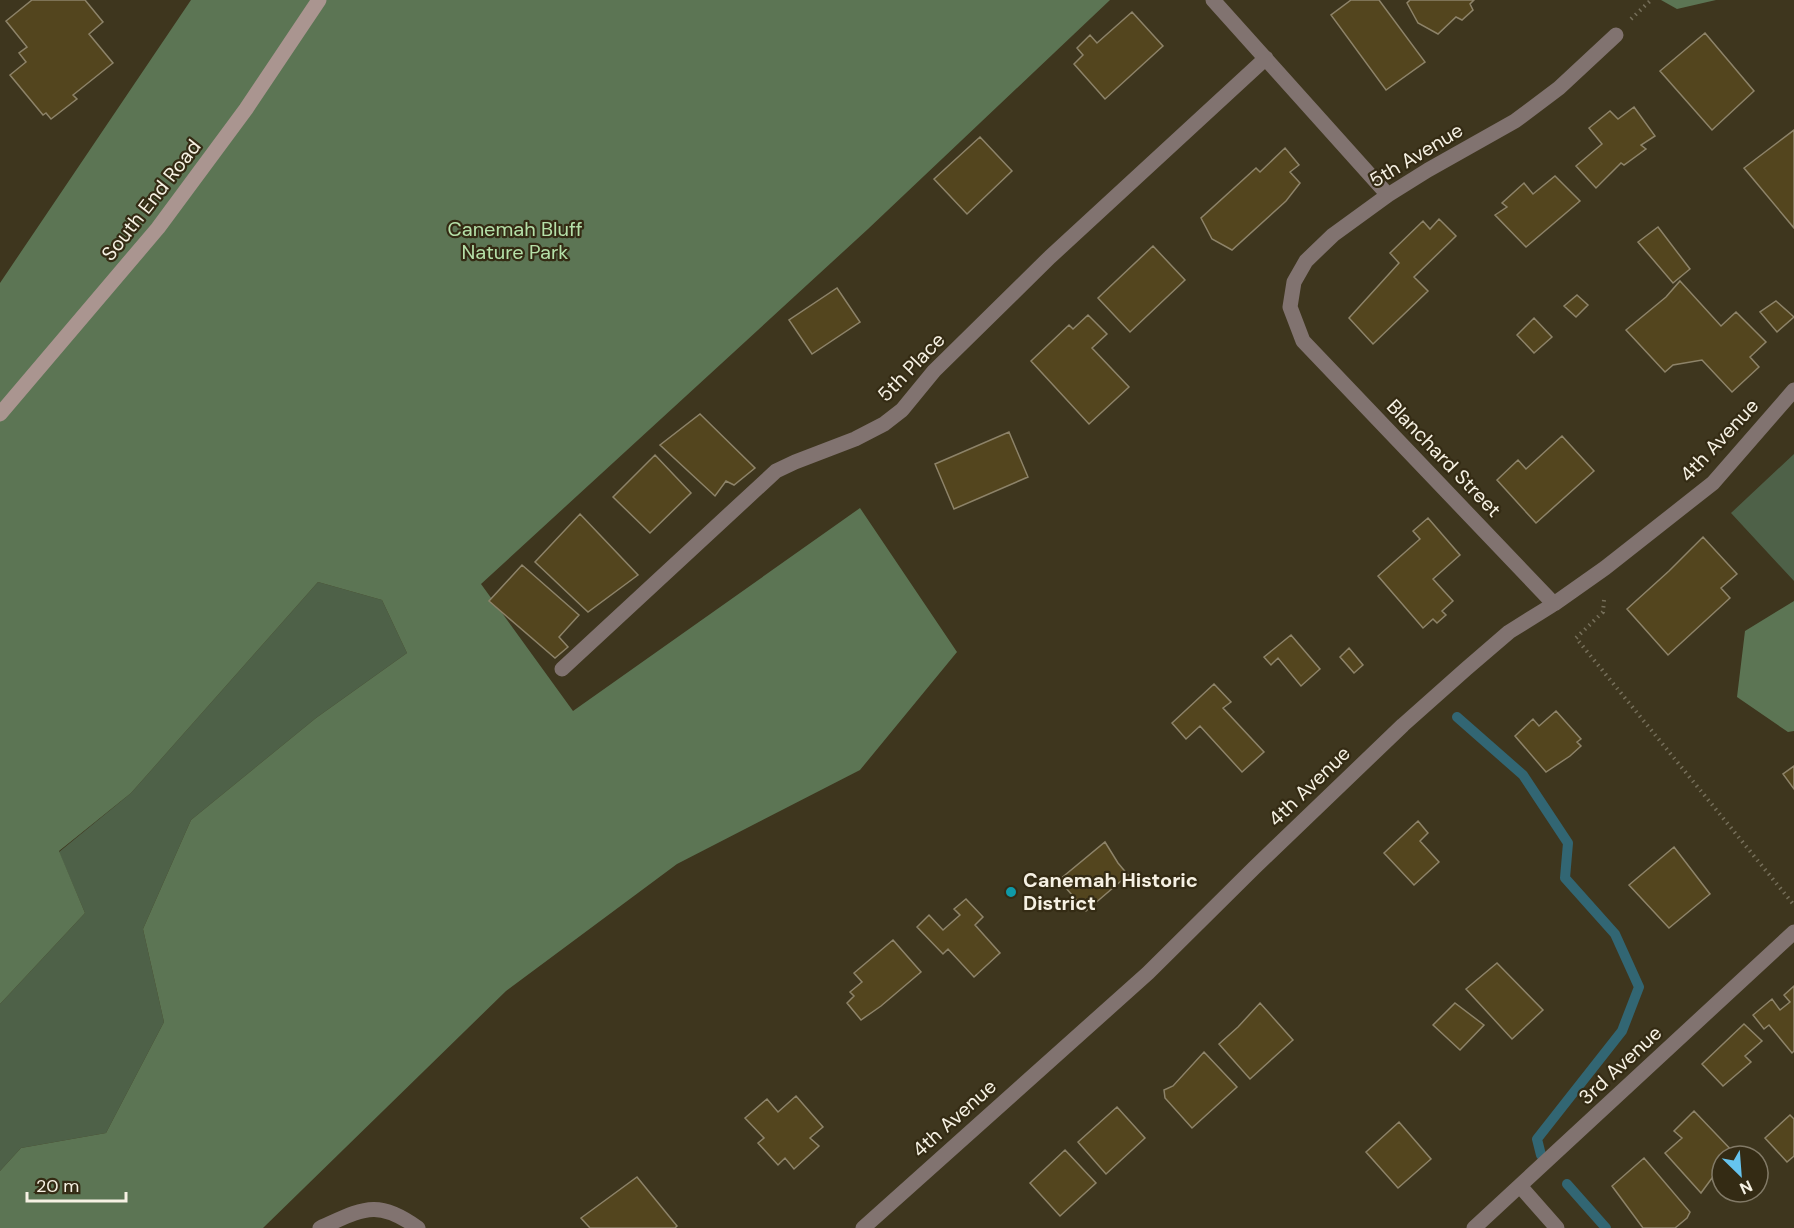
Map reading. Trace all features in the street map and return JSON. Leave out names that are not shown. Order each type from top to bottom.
[{"type":"main road","name":"South End Road","points":[[0,414],[158,228],[246,109],[319,0]]},
{"type":"street","points":[[1213,0],[1388,195]]},
{"type":"street","name":"5th Avenue","points":[[1303,341],[1290,307],[1294,282],[1306,261],[1333,235],[1388,195],[1515,122],[1559,88],[1616,35]]},
{"type":"street","name":"5th Place","points":[[562,669],[776,471],[855,439],[884,424],[902,411],[934,371],[1050,257],[1266,58]]},
{"type":"street","name":"Blanchard Street","points":[[1303,341],[1554,604]]},
{"type":"street","name":"4th Avenue","points":[[863,1228],[1148,973],[1403,725],[1509,632],[1605,568],[1713,483],[1794,390]]},
{"type":"street","name":"3rd Avenue","points":[[1474,1228],[1794,932]]},
{"type":"street","points":[[1520,1186],[1557,1228]]},
{"type":"street","points":[[320,1228],[361,1210],[382,1209],[401,1215],[418,1228]]},
{"type":"path","points":[[1603,612],[1576,638],[1794,905]]},
{"type":"green space","name":"Canemah Bluff Nature Park","points":[[191,0],[1110,0],[868,229],[481,584],[573,711],[860,508],[957,652],[860,770],[677,864],[506,991],[263,1228],[0,1228],[0,1171],[21,1148],[106,1133],[164,1022],[143,929],[191,820],[316,718],[407,653],[382,600],[318,582],[131,793],[59,851],[85,913],[0,1004],[0,283]]},
{"type":"green space","points":[[1661,0],[1716,0],[1677,9]]},
{"type":"green space","points":[[1794,454],[1794,581],[1731,513]]},
{"type":"green space","points":[[318,582],[382,600],[407,653],[316,718],[191,820],[143,929],[164,1022],[106,1133],[21,1148],[0,1171],[0,1004],[85,913],[59,852],[131,793]]},
{"type":"green space","points":[[1794,601],[1794,731],[1788,732],[1737,697],[1745,631]]},
{"type":"building","points":[[32,0],[85,0],[103,22],[89,34],[113,63],[73,95],[77,99],[51,119],[46,113],[43,115],[10,75],[26,62],[19,53],[27,47],[6,21]]},
{"type":"building","points":[[1351,0],[1379,0],[1425,62],[1386,90],[1331,15]]},
{"type":"building","points":[[1410,0],[1474,0],[1470,4],[1473,10],[1462,20],[1456,17],[1438,34],[1418,23],[1407,3]]},
{"type":"building","points":[[1132,12],[1163,46],[1105,99],[1074,64],[1083,55],[1077,48],[1090,35],[1097,43]]},
{"type":"building","points":[[1705,33],[1754,91],[1712,130],[1660,71]]},
{"type":"building","points":[[1634,107],[1655,136],[1641,145],[1646,149],[1624,165],[1621,163],[1596,188],[1576,166],[1602,144],[1589,128],[1610,111],[1618,119]]},
{"type":"building","points":[[1794,130],[1794,228],[1744,168]]},
{"type":"building","points":[[980,137],[1012,171],[967,214],[934,179]]},
{"type":"building","points":[[1285,148],[1299,165],[1290,172],[1300,183],[1286,201],[1232,250],[1212,239],[1201,218],[1256,168],[1260,172]]},
{"type":"building","points":[[1555,176],[1580,201],[1526,247],[1495,215],[1507,207],[1502,203],[1524,183],[1533,194]]},
{"type":"building","points":[[1439,219],[1456,236],[1414,277],[1428,291],[1373,344],[1349,318],[1399,263],[1390,253],[1423,221],[1430,229]]},
{"type":"building","points":[[1658,227],[1690,269],[1673,283],[1638,242]]},
{"type":"building","points":[[1153,246],[1185,280],[1130,332],[1098,298]]},
{"type":"building","points":[[1680,281],[1721,326],[1736,312],[1766,342],[1750,357],[1759,367],[1732,392],[1702,360],[1673,365],[1665,372],[1626,330],[1666,297]]},
{"type":"building","points":[[837,288],[860,322],[812,354],[789,320]]},
{"type":"building","points":[[1577,295],[1588,305],[1576,317],[1564,306]]},
{"type":"building","points":[[1776,301],[1794,317],[1777,332],[1760,312]]},
{"type":"building","points":[[1088,315],[1107,334],[1092,348],[1129,387],[1089,424],[1031,361],[1069,325],[1073,329]]},
{"type":"building","points":[[1534,318],[1552,337],[1534,353],[1517,335]]},
{"type":"building","points":[[700,414],[755,468],[734,485],[726,481],[715,496],[660,445]]},
{"type":"building","points":[[1009,432],[1028,477],[954,509],[935,464]]},
{"type":"building","points":[[1562,436],[1594,471],[1536,523],[1497,480],[1518,460],[1526,469]]},
{"type":"building","points":[[655,455],[691,493],[650,533],[613,497]]},
{"type":"building","points":[[580,514],[638,575],[588,612],[535,562]]},
{"type":"building","points":[[1428,518],[1460,555],[1433,579],[1453,601],[1442,611],[1446,615],[1437,623],[1433,619],[1423,628],[1378,576],[1420,539],[1413,531]]},
{"type":"building","points":[[1703,537],[1737,574],[1721,588],[1730,598],[1668,655],[1627,609]]},
{"type":"building","points":[[522,565],[579,615],[559,637],[568,647],[555,658],[489,601]]},
{"type":"building","points":[[1291,635],[1320,669],[1301,686],[1278,658],[1271,665],[1264,657]]},
{"type":"building","points":[[1349,648],[1363,665],[1354,673],[1340,657]]},
{"type":"building","points":[[1214,684],[1231,702],[1223,708],[1264,752],[1242,772],[1200,726],[1186,739],[1172,723]]},
{"type":"building","points":[[1556,711],[1581,739],[1577,742],[1581,746],[1546,772],[1515,736],[1533,719],[1539,726]]},
{"type":"building","points":[[1794,766],[1794,789],[1783,774]]},
{"type":"building","points":[[1418,821],[1428,833],[1420,841],[1439,862],[1414,885],[1384,853]]},
{"type":"building","points":[[1105,842],[1128,875],[1086,911],[1059,880]]},
{"type":"building","points":[[1674,847],[1710,894],[1669,928],[1629,885]]},
{"type":"building","points":[[966,899],[983,917],[975,925],[1000,953],[974,977],[948,949],[943,954],[917,927],[929,915],[943,930],[960,915],[954,909]]},
{"type":"building","points":[[893,940],[921,972],[861,1020],[847,1003],[854,996],[850,992],[862,982],[854,973]]},
{"type":"building","points":[[1497,963],[1543,1010],[1512,1039],[1466,989]]},
{"type":"building","points":[[1794,986],[1794,1051],[1792,1053],[1769,1025],[1764,1029],[1753,1015],[1772,999],[1780,1010],[1790,1002],[1784,995]]},
{"type":"building","points":[[1260,1003],[1293,1040],[1250,1079],[1219,1044]]},
{"type":"building","points":[[1455,1003],[1484,1025],[1460,1050],[1433,1025]]},
{"type":"building","points":[[1744,1024],[1762,1041],[1745,1056],[1751,1062],[1723,1086],[1702,1064]]},
{"type":"building","points":[[1204,1052],[1237,1087],[1192,1128],[1165,1098],[1164,1090],[1173,1086]]},
{"type":"building","points":[[796,1096],[823,1127],[810,1138],[819,1146],[794,1169],[785,1158],[778,1165],[758,1143],[764,1138],[745,1118],[767,1099],[778,1112]]},
{"type":"building","points":[[1117,1107],[1145,1138],[1106,1174],[1078,1142]]},
{"type":"building","points":[[1694,1111],[1726,1144],[1710,1144],[1710,1181],[1701,1193],[1665,1153],[1682,1138],[1674,1131]]},
{"type":"building","points":[[1790,1115],[1794,1119],[1794,1156],[1787,1162],[1765,1138]]},
{"type":"building","points":[[1399,1122],[1431,1159],[1398,1188],[1366,1152]]},
{"type":"building","points":[[1065,1150],[1096,1183],[1060,1216],[1030,1183]]},
{"type":"building","points":[[1644,1158],[1690,1212],[1687,1218],[1675,1228],[1643,1228],[1612,1186]]},
{"type":"building","points":[[637,1177],[677,1226],[675,1228],[590,1228],[581,1218]]},
{"type":"waterway","points":[[1457,717],[1523,775],[1568,843],[1565,878],[1615,934],[1639,987],[1622,1031],[1537,1139],[1541,1155]]},
{"type":"waterway","points":[[1567,1184],[1606,1228]]},
{"type":"place","name":"Canemah Historic District","points":[[1011,892]]}]
